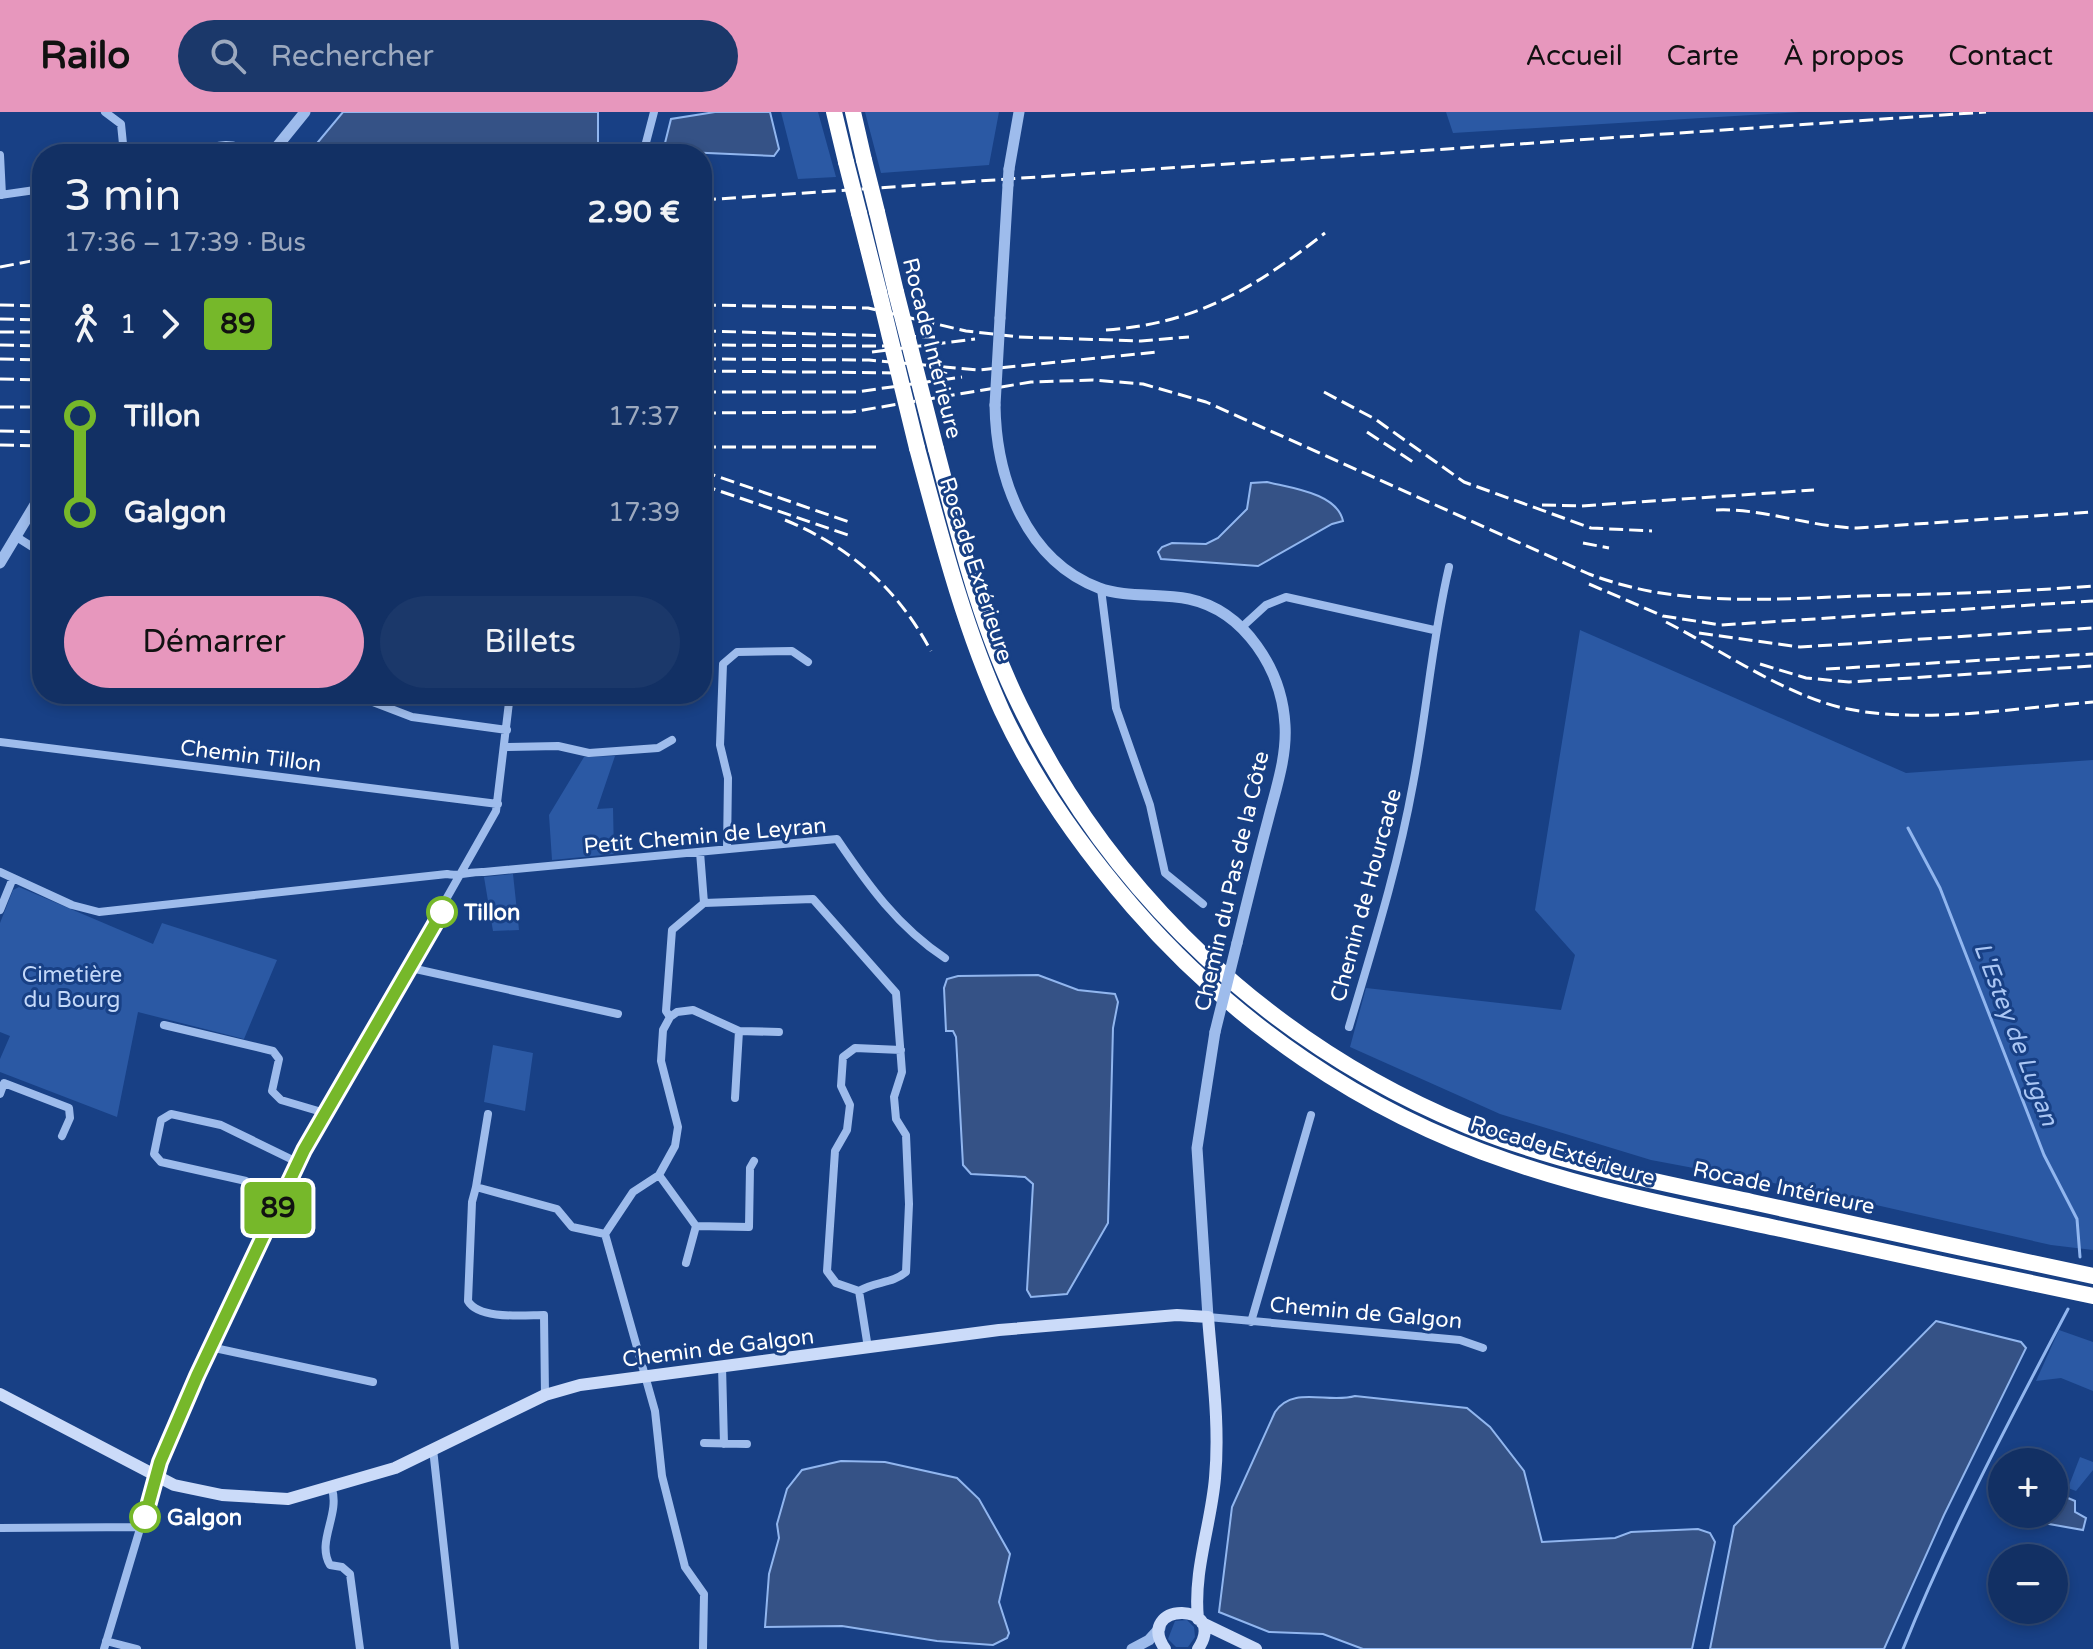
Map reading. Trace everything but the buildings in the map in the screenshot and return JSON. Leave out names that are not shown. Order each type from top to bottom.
[{"type":"highway","name":"Rocade Extérieure","points":[[834,112],[859,213],[887,292],[917,448],[973,643],[1004,715],[1051,797],[1099,867],[1156,933],[1200,977],[1284,1047],[1399,1116],[1508,1161],[1646,1200],[2093,1296]]},
{"type":"highway","name":"Rocade Intérieure","points":[[853,112],[877,212],[887,292],[990,637],[1020,706],[1065,789],[1114,858],[1168,922],[1247,995],[1290,1028],[1407,1099],[1517,1143],[1647,1180],[2093,1276]]},
{"type":"main road","name":"Chemin de Galgon","points":[[0,1394],[157,1478],[222,1495],[288,1499],[332,1489],[395,1468],[545,1395],[580,1385],[999,1330],[1177,1315],[1208,1317]]},
{"type":"main road","name":"Chemin du Pas de la Côte","points":[[1199,1649],[1204,1640],[1197,1581],[1216,1475],[1208,1317]]},
{"type":"main road","name":"Chemin du Pas de la Côte","points":[[1160,1628],[1165,1619],[1176,1612],[1197,1581]]},
{"type":"main road","points":[[1176,1612],[1190,1613],[1256,1649]]},
{"type":"main road","points":[[1160,1628],[1159,1637],[1165,1649]]},
{"type":"main road","points":[[1199,1649],[1216,1641],[1236,1640]]},
{"type":"street","points":[[105,112],[121,124],[123,144]]},
{"type":"street","points":[[279,144],[305,112]]},
{"type":"street","points":[[646,144],[654,112]]},
{"type":"street","name":"Chemin du Pas de la Côte","points":[[1019,112],[1009,169],[995,405],[999,464],[1017,510],[1043,546],[1069,573],[1101,589],[1191,599],[1242,627],[1265,657],[1281,696],[1285,726],[1284,757],[1215,1032],[1197,1148],[1208,1317]]},
{"type":"street","points":[[217,144],[239,144]]},
{"type":"street","points":[[0,155],[1,195],[32,190]]},
{"type":"street","points":[[0,563],[32,509]]},
{"type":"street","points":[[15,536],[32,547]]},
{"type":"street","name":"Chemin de Hourcade","points":[[1349,1027],[1392,882],[1414,783],[1434,630],[1449,567]]},
{"type":"street","points":[[1101,589],[1116,708],[1150,805],[1165,873],[1203,904]]},
{"type":"street","points":[[1242,627],[1266,605],[1286,597],[1434,630]]},
{"type":"street","points":[[727,849],[728,778],[720,745],[723,664],[737,652],[792,651],[808,662]]},
{"type":"street","points":[[378,704],[412,717],[507,730]]},
{"type":"street","points":[[137,1649],[105,1645],[160,1462],[210,1347],[299,1163],[464,873],[498,804],[509,704]]},
{"type":"street","points":[[506,747],[558,746],[589,753],[658,748],[672,740]]},
{"type":"street","name":"Chemin Tillon","points":[[0,742],[498,804]]},
{"type":"street","name":"Petit Chemin de Leyran","points":[[0,872],[72,905],[99,912],[464,873],[837,839],[885,908],[945,958]]},
{"type":"street","points":[[700,852],[704,903]]},
{"type":"street","points":[[0,910],[13,878]]},
{"type":"street","points":[[670,1017],[666,1011],[672,930],[704,903],[807,897],[826,913],[896,993],[902,1072],[894,1097],[896,1119],[906,1135],[909,1204],[906,1272],[896,1281],[872,1283],[859,1291]]},
{"type":"street","points":[[411,968],[618,1014]]},
{"type":"street","points":[[703,1649],[704,1594],[685,1567],[662,1476],[657,1422],[605,1234],[633,1192],[659,1175],[670,1160],[678,1127],[662,1074],[663,1030],[670,1017],[677,1012],[693,1010],[739,1031],[779,1032]]},
{"type":"street","points":[[164,1025],[273,1051],[279,1059],[272,1091],[281,1100],[325,1113]]},
{"type":"street","points":[[735,1098],[739,1031]]},
{"type":"street","points":[[859,1291],[836,1283],[827,1271],[835,1151],[847,1130],[850,1105],[841,1086],[843,1057],[855,1048],[901,1050]]},
{"type":"street","points":[[0,1094],[4,1083],[69,1108],[70,1118],[62,1136]]},
{"type":"street","points":[[282,1198],[246,1181],[161,1162],[154,1154],[161,1120],[171,1114],[221,1125],[299,1163]]},
{"type":"street","points":[[488,1114],[476,1187],[468,1301],[474,1308],[544,1315],[545,1395]]},
{"type":"street","points":[[1251,1322],[1311,1115]]},
{"type":"street","points":[[696,1226],[749,1227],[750,1168],[754,1161]]},
{"type":"street","points":[[659,1175],[696,1226]]},
{"type":"street","points":[[476,1187],[557,1209],[572,1227],[605,1234]]},
{"type":"street","points":[[686,1263],[696,1226]]},
{"type":"street","points":[[859,1291],[868,1348]]},
{"type":"street","name":"Chemin de Galgon","points":[[1208,1317],[1460,1340],[1483,1348]]},
{"type":"street","points":[[210,1347],[373,1382]]},
{"type":"street","points":[[722,1366],[724,1444]]},
{"type":"street","points":[[704,1443],[747,1444]]},
{"type":"street","points":[[433,1449],[455,1649]]},
{"type":"street","points":[[332,1489],[335,1511],[325,1556],[330,1565],[342,1567],[350,1574],[360,1649]]},
{"type":"street","points":[[0,1528],[142,1527]]},
{"type":"street","points":[[1132,1649],[1149,1640],[1160,1628]]},
{"type":"green space","points":[[781,112],[818,112],[836,177],[798,179]]},
{"type":"green space","points":[[865,112],[999,112],[989,165],[881,173]]},
{"type":"green space","points":[[1446,112],[1801,112],[1453,133]]},
{"type":"green space","points":[[1580,630],[1906,773],[2093,760],[2093,1250],[2051,1245],[1806,1189],[1651,1160],[1500,1114],[1350,1047],[1366,988],[1561,1010],[1575,955],[1535,910]]},
{"type":"green space","points":[[615,756],[597,809],[613,808],[614,854],[552,860],[549,815],[584,757]]},
{"type":"green space","points":[[513,874],[519,930],[493,931],[484,877]]},
{"type":"green space","name":"Cimetière du Bourg","points":[[19,887],[153,944],[162,923],[277,960],[244,1039],[138,1012],[117,1117],[0,1072],[0,1059],[10,1036],[0,1032],[0,923],[13,890]]},
{"type":"green space","points":[[493,1045],[533,1053],[525,1111],[484,1102]]},
{"type":"green space","points":[[2059,1330],[2093,1342],[2093,1391],[2061,1378],[2036,1381]]},
{"type":"green space","points":[[2080,1457],[2093,1462],[2093,1470],[2076,1491],[2068,1488]]},
{"type":"green space","points":[[1187,1620],[1194,1627],[1195,1637],[1188,1647],[1176,1647],[1168,1639],[1175,1621]]},
{"type":"shaded area","points":[[343,112],[598,112],[598,144],[316,144]]},
{"type":"shaded area","points":[[715,112],[770,112],[779,149],[774,156],[712,153],[712,144],[665,144],[671,119]]},
{"type":"shaded area","points":[[1267,482],[1323,498],[1339,512],[1343,521],[1332,524],[1258,566],[1161,559],[1158,552],[1172,543],[1206,544],[1218,538],[1247,509],[1251,483]]},
{"type":"shaded area","points":[[1038,975],[1078,990],[1115,994],[1118,1002],[1113,1028],[1108,1223],[1067,1294],[1031,1297],[1027,1290],[1033,1184],[1025,1177],[971,1174],[963,1165],[956,1037],[953,1031],[946,1031],[944,988],[947,979],[958,976]]},
{"type":"shaded area","points":[[1936,1321],[2021,1342],[2026,1348],[1944,1515],[1884,1649],[1710,1649],[1734,1526]]},
{"type":"shaded area","points":[[1355,1396],[1467,1408],[1490,1427],[1524,1471],[1542,1542],[1615,1538],[1631,1532],[1698,1529],[1710,1533],[1715,1542],[1692,1649],[1363,1649],[1323,1634],[1269,1632],[1219,1612],[1232,1507],[1275,1412],[1282,1404],[1301,1397]]},
{"type":"shaded area","points":[[841,1461],[885,1462],[957,1478],[979,1499],[1010,1554],[999,1602],[1009,1633],[1007,1638],[993,1645],[937,1641],[842,1626],[765,1627],[769,1574],[779,1538],[777,1524],[787,1489],[802,1470]]},
{"type":"shaded area","points":[[2068,1498],[2075,1501],[2075,1512],[2086,1518],[2083,1530],[2068,1527]]},
{"type":"waterway","name":"L'Estey de Lugan","points":[[1908,828],[1940,888],[2044,1155],[2077,1219],[2080,1257]]},
{"type":"waterway","name":"L'Estey de Lugan","points":[[1903,1649],[1960,1520],[2068,1309]]},
{"type":"railway","points":[[712,199],[1986,112]]},
{"type":"railway","points":[[1106,330],[1168,320],[1223,300],[1274,270],[1325,233]]},
{"type":"railway","points":[[0,267],[32,261]]},
{"type":"railway","points":[[0,305],[32,306]]},
{"type":"railway","points":[[712,305],[868,308],[966,331],[1019,337],[1141,341],[1189,337]]},
{"type":"railway","points":[[0,319],[32,320]]},
{"type":"railway","points":[[712,331],[935,337]]},
{"type":"railway","points":[[0,332],[32,332]]},
{"type":"railway","points":[[872,352],[975,339]]},
{"type":"railway","points":[[0,345],[32,346]]},
{"type":"railway","points":[[712,345],[884,346]]},
{"type":"railway","points":[[712,359],[869,360],[978,370],[1157,352]]},
{"type":"railway","points":[[0,359],[32,360]]},
{"type":"railway","points":[[712,371],[906,373]]},
{"type":"railway","points":[[712,392],[856,392],[962,377]]},
{"type":"railway","points":[[0,379],[32,380]]},
{"type":"railway","points":[[712,413],[851,412],[1031,382],[1093,380],[1143,384],[1206,402],[1589,574],[1622,585],[1690,597],[1724,599],[2093,586]]},
{"type":"railway","points":[[1324,392],[1375,419],[1464,482],[1591,528],[1652,531]]},
{"type":"railway","points":[[0,407],[32,407]]},
{"type":"railway","points":[[0,431],[32,432]]},
{"type":"railway","points":[[1367,432],[1413,462]]},
{"type":"railway","points":[[0,445],[32,446]]},
{"type":"railway","points":[[712,447],[878,447]]},
{"type":"railway","points":[[712,474],[852,523]]},
{"type":"railway","points":[[712,488],[848,535]]},
{"type":"railway","points":[[1542,505],[1581,506],[1814,490]]},
{"type":"railway","points":[[1716,510],[1752,512],[1857,528],[2093,512]]},
{"type":"railway","points":[[785,520],[830,543],[870,572],[903,608],[931,651]]},
{"type":"railway","points":[[1583,543],[1609,548]]},
{"type":"railway","points":[[1589,584],[1663,616],[1721,625],[2093,601]]},
{"type":"railway","points":[[1666,622],[1784,686],[1825,703],[1855,710],[1888,714],[1958,714],[2093,702]]},
{"type":"railway","points":[[1699,633],[1800,647],[2093,628]]},
{"type":"railway","points":[[1826,669],[2093,654]]},
{"type":"railway","points":[[1760,664],[1806,678],[1849,682],[2093,666]]},
{"type":"bus line","name":"89","points":[[145,1517],[160,1462],[197,1376],[304,1150],[442,912]]},
{"type":"place","name":"Tillon","points":[[442,912]]},
{"type":"place","name":"Galgon","points":[[145,1517]]}]
